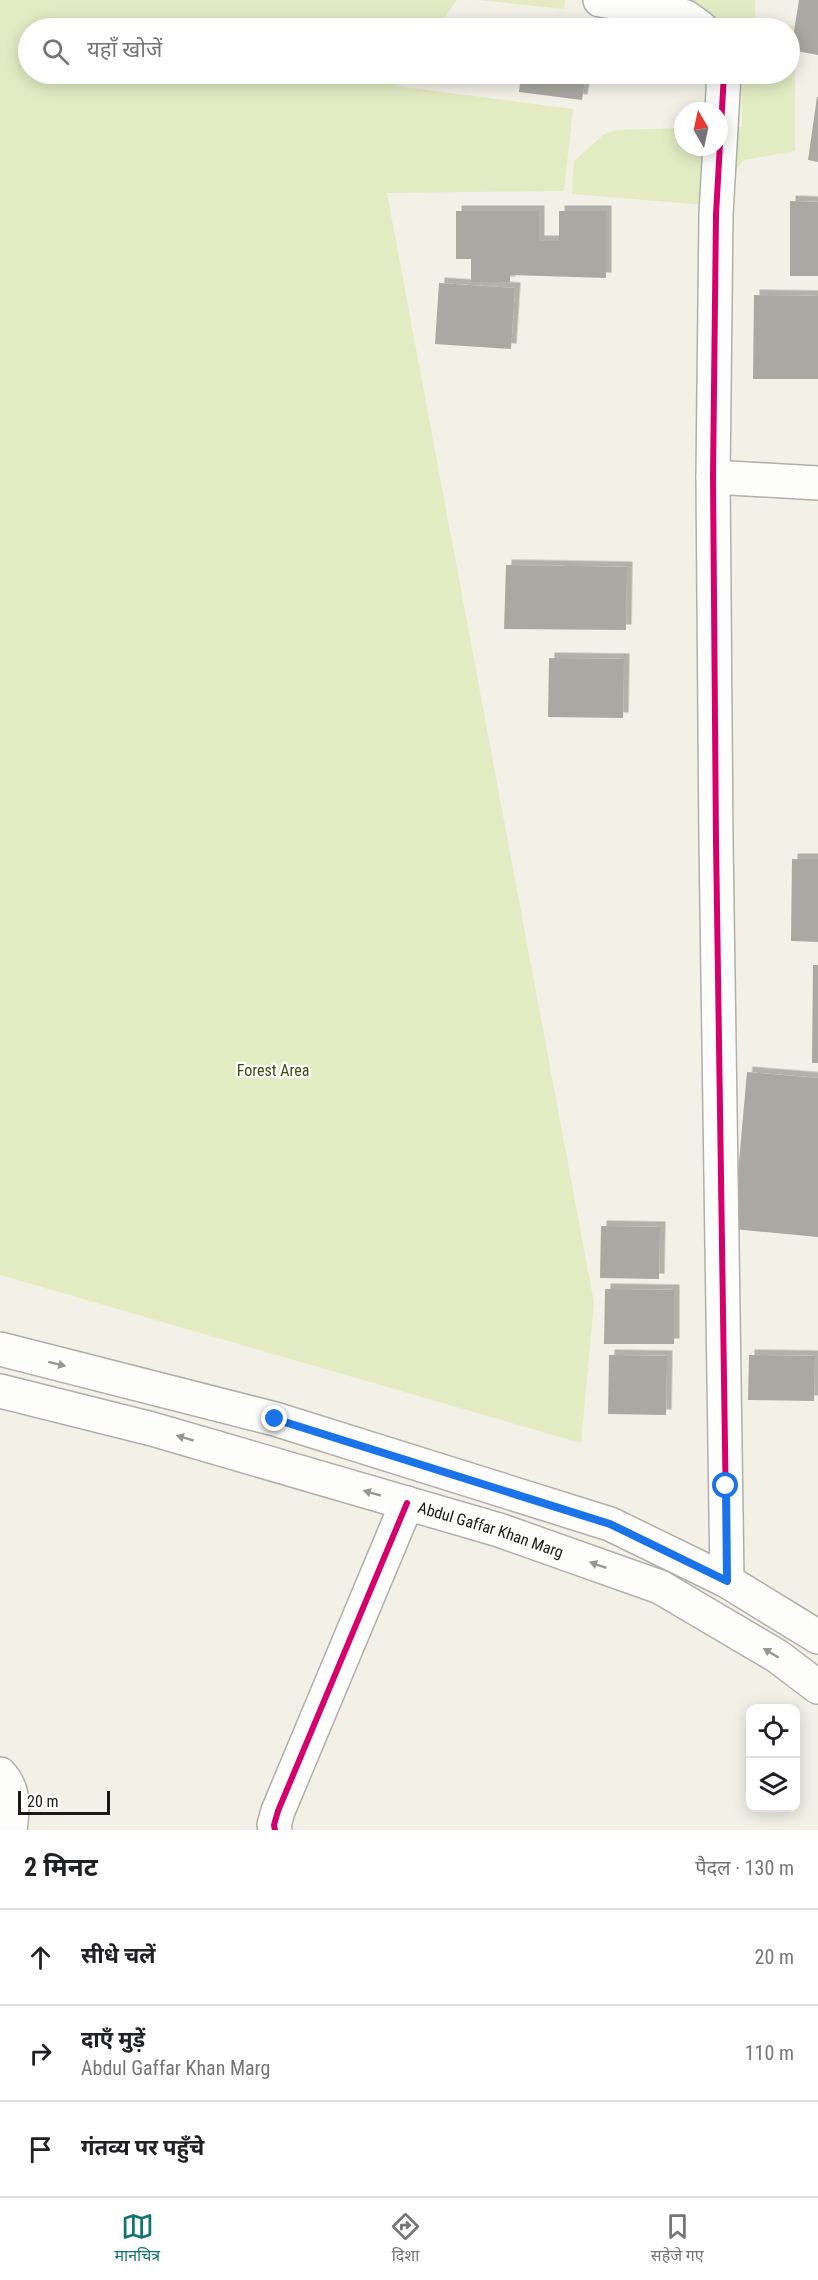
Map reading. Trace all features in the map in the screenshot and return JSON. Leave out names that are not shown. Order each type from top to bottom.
[{"type":"street","points":[[600,0],[655,8],[687,18]]},
{"type":"street","points":[[723,84],[716,214],[713,477],[727,1581]]},
{"type":"street","points":[[713,477],[818,483]]},
{"type":"street","points":[[0,1349],[275,1419],[599,1521],[727,1581],[818,1637]]},
{"type":"street","name":"Abdul Gaffar Khan Marg","points":[[0,1391],[152,1429],[499,1530],[660,1587],[777,1656],[818,1687]]},
{"type":"street","points":[[275,1830],[278,1811],[407,1503]]},
{"type":"street","points":[[0,1774],[8,1782],[14,1806],[10,1830]]},
{"type":"green space","name":"Forest Area","points":[[0,0],[457,0],[444,18],[18,18],[18,84],[397,84],[396,86],[573,109],[564,191],[387,193],[594,1303],[581,1443],[0,1275]]},
{"type":"green space","points":[[478,0],[565,0],[564,9]]},
{"type":"green space","points":[[590,0],[755,0],[755,18],[602,18]]},
{"type":"green space","points":[[741,84],[795,84],[795,151],[744,160],[706,205],[572,194],[574,161],[603,135],[616,130],[674,128],[674,156],[728,156],[728,128],[742,127]]},
{"type":"building","points":[[799,0],[818,0],[818,55],[800,52],[800,18],[796,18]]},
{"type":"building","points":[[520,84],[584,84],[582,100],[519,92]]},
{"type":"building","points":[[818,97],[818,162],[808,160]]},
{"type":"building","points":[[790,201],[818,202],[818,276],[790,276]]},
{"type":"building","points":[[456,211],[539,211],[539,241],[559,241],[559,211],[606,211],[606,278],[510,275],[510,282],[471,282],[471,259],[456,259]]},
{"type":"building","points":[[439,283],[515,288],[511,349],[435,344]]},
{"type":"building","points":[[754,295],[818,296],[818,379],[753,379]]},
{"type":"building","points":[[506,565],[627,567],[626,630],[504,629]]},
{"type":"building","points":[[549,658],[624,659],[623,718],[548,717]]},
{"type":"building","points":[[792,859],[818,859],[818,942],[791,941]]},
{"type":"building","points":[[813,965],[818,965],[818,1063],[812,1063]]},
{"type":"building","points":[[747,1072],[818,1078],[818,1237],[733,1229]]},
{"type":"building","points":[[601,1226],[660,1227],[659,1279],[600,1278]]},
{"type":"building","points":[[605,1289],[674,1290],[674,1344],[604,1344]]},
{"type":"building","points":[[609,1355],[667,1356],[666,1415],[608,1414]]},
{"type":"building","points":[[749,1355],[815,1356],[814,1401],[748,1400]]},
{"type":"cycle path","points":[[723,84],[716,214],[713,477],[727,1581]]},
{"type":"cycle path","points":[[275,1830],[278,1811],[407,1503]]},
{"type":"route","points":[[275,1419],[610,1524],[727,1581],[726,1486]]}]
